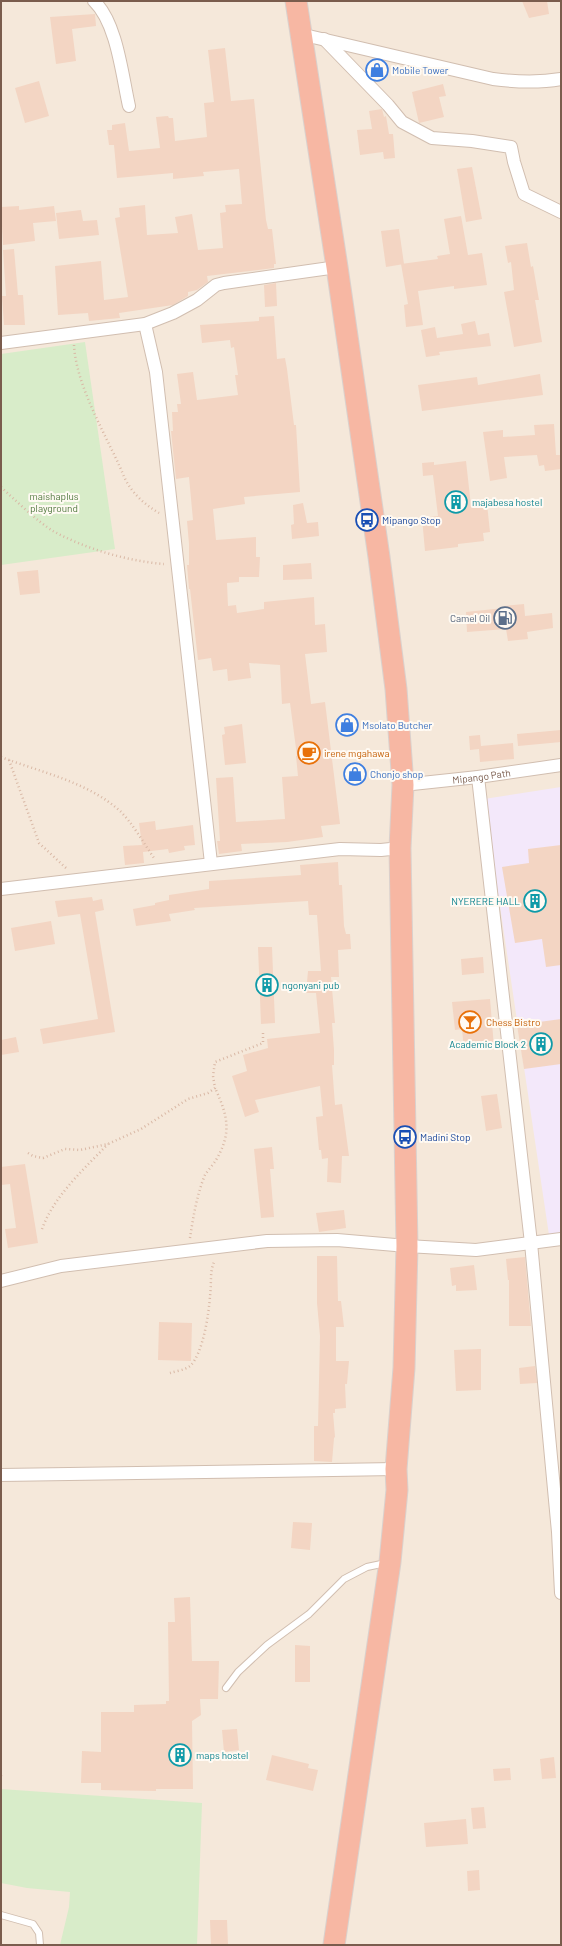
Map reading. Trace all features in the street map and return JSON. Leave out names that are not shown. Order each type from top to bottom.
[{"type":"highway","points":[[296,1],[337,267],[379,557],[396,689],[403,785],[400,848],[407,1246],[404,1368],[396,1469],[397,1490],[390,1562],[334,1945]]},
{"type":"street","points":[[94,1],[101,8],[114,41],[129,106]]},
{"type":"street","points":[[300,34],[493,79],[522,82],[545,82],[561,79]]},
{"type":"street","points":[[324,39],[388,105],[402,122],[432,138],[472,141],[511,147],[524,194],[561,212]]},
{"type":"street","points":[[1,343],[145,324],[173,313],[197,300],[216,286],[224,283],[337,267]]},
{"type":"street","points":[[145,324],[156,372],[211,863]]},
{"type":"street","name":"Mipango Path","points":[[403,785],[478,777],[561,765]]},
{"type":"street","points":[[478,777],[531,1243],[558,1532],[561,1593]]},
{"type":"street","points":[[1,889],[164,871],[211,863],[340,849],[381,850],[400,848]]},
{"type":"street","points":[[1,1281],[61,1266],[267,1241],[337,1240],[476,1250],[561,1239]]},
{"type":"street","points":[[1,1475],[396,1469]]},
{"type":"lane","points":[[226,1688],[238,1672],[267,1645],[309,1614],[344,1579],[367,1567],[390,1562]]},
{"type":"lane","points":[[1,1915],[33,1924],[39,1933],[40,1945]]},
{"type":"path","points":[[74,333],[75,358],[87,393],[104,435],[128,484],[148,507],[172,519]]},
{"type":"path","points":[[1,487],[52,530],[93,548],[141,562],[177,564]]},
{"type":"path","points":[[1,757],[77,784],[121,811],[164,871]]},
{"type":"path","points":[[9,760],[39,843],[81,880]]},
{"type":"path","points":[[189,1251],[192,1224],[205,1175],[216,1160],[226,1140],[227,1124],[221,1101],[215,1088],[213,1076],[215,1062],[263,1043],[262,1030]]},
{"type":"path","points":[[28,1153],[42,1158],[65,1149],[80,1150],[108,1144],[141,1130],[188,1099],[208,1093],[215,1088]]},
{"type":"path","points":[[42,1229],[45,1221],[65,1190],[108,1144]]},
{"type":"path","points":[[170,1374],[190,1366],[196,1358],[202,1344],[210,1296],[210,1270],[221,1247]]},
{"type":"shaded area","points":[[1,1],[561,1],[561,1945],[1,1945]]},
{"type":"shaded area","points":[[561,787],[561,1234],[549,1235],[484,799]]},
{"type":"green space","name":"maishaplus playground","points":[[85,342],[115,549],[1,565],[1,354]]},
{"type":"green space","points":[[1,1789],[202,1803],[197,1945],[60,1945],[69,1907],[70,1892],[27,1888],[1,1883]]},
{"type":"building","points":[[522,1],[547,1],[549,14],[529,18]]},
{"type":"building","points":[[95,14],[96,26],[72,29],[76,61],[56,64],[50,17]]},
{"type":"building","points":[[225,48],[231,101],[254,99],[266,220],[268,229],[272,229],[276,264],[274,264],[274,268],[207,276],[208,282],[197,290],[188,292],[188,296],[173,305],[119,313],[120,318],[89,321],[88,313],[58,315],[55,266],[101,261],[104,300],[128,297],[115,218],[120,217],[119,208],[145,205],[147,235],[178,233],[175,217],[192,214],[198,250],[223,248],[220,213],[226,212],[225,205],[242,204],[239,169],[203,172],[204,176],[173,179],[173,173],[117,178],[114,145],[109,145],[107,130],[112,130],[112,125],[125,123],[129,151],[160,148],[156,117],[168,116],[169,118],[173,118],[175,141],[207,137],[204,103],[214,102],[208,50]]},
{"type":"building","points":[[39,81],[49,116],[25,123],[15,88]]},
{"type":"building","points":[[443,84],[446,96],[439,97],[444,117],[419,123],[412,92]]},
{"type":"building","points":[[382,109],[384,117],[386,116],[389,134],[393,134],[395,158],[384,159],[383,152],[360,155],[357,130],[372,129],[369,111]]},
{"type":"building","points":[[472,167],[482,219],[466,222],[457,169]]},
{"type":"building","points":[[19,206],[19,210],[54,206],[56,221],[33,223],[35,241],[3,245],[1,207]]},
{"type":"building","points":[[81,210],[83,221],[97,220],[99,235],[59,239],[56,213]]},
{"type":"building","points":[[461,216],[468,255],[482,253],[487,285],[454,289],[454,286],[418,291],[423,325],[406,327],[404,305],[408,304],[401,264],[438,259],[437,256],[450,254],[444,219]]},
{"type":"building","points":[[399,229],[404,264],[386,267],[381,231]]},
{"type":"building","points":[[527,243],[539,300],[535,300],[542,342],[514,347],[504,292],[514,290],[511,262],[508,263],[505,246]]},
{"type":"building","points":[[14,249],[18,295],[23,295],[25,325],[4,325],[2,296],[6,296],[3,250]]},
{"type":"building","points":[[276,283],[277,306],[265,307],[264,285]]},
{"type":"building","points":[[274,316],[277,359],[285,358],[294,425],[296,425],[300,492],[244,497],[245,504],[213,509],[216,540],[256,537],[256,557],[260,557],[259,577],[239,577],[239,582],[227,583],[228,606],[236,605],[237,613],[264,609],[264,602],[314,597],[315,625],[325,624],[327,652],[305,654],[311,704],[325,702],[340,824],[321,826],[323,837],[287,842],[241,844],[242,851],[219,854],[217,841],[220,841],[216,778],[233,777],[236,822],[285,819],[282,777],[298,776],[297,756],[290,703],[282,704],[280,665],[249,663],[251,678],[228,681],[227,669],[213,671],[211,658],[198,660],[187,565],[189,565],[189,544],[187,521],[193,520],[189,477],[176,479],[171,431],[173,431],[172,412],[178,412],[177,404],[181,404],[177,374],[193,372],[197,400],[238,395],[235,375],[238,375],[234,347],[231,348],[230,340],[202,343],[200,325],[259,321],[259,317]]},
{"type":"building","points":[[475,321],[478,335],[489,333],[491,346],[439,352],[440,355],[426,357],[421,330],[435,327],[437,338],[463,334],[461,324]]},
{"type":"building","points":[[540,374],[543,395],[422,411],[418,385],[477,377],[478,385]]},
{"type":"building","points":[[554,424],[556,455],[561,455],[561,469],[545,471],[544,465],[539,466],[537,455],[504,457],[507,478],[490,481],[483,432],[503,430],[503,437],[535,435],[534,425]]},
{"type":"building","name":"majabesa hostel","points":[[466,461],[471,506],[487,504],[490,532],[483,533],[484,541],[458,544],[458,547],[425,551],[422,518],[438,516],[433,475],[423,476],[422,463],[434,462],[434,465]]},
{"type":"building","points":[[303,503],[307,523],[318,522],[319,536],[292,539],[291,525],[294,524],[293,505]]},
{"type":"building","points":[[311,563],[312,579],[283,580],[283,565]]},
{"type":"building","points":[[38,570],[40,593],[20,595],[17,572]]},
{"type":"building","points":[[524,604],[525,616],[552,613],[553,628],[527,632],[528,639],[508,641],[506,629],[467,632],[466,612],[504,608],[504,606]]},
{"type":"building","points":[[242,724],[246,763],[225,765],[222,735],[225,734],[224,727]]},
{"type":"building","points":[[561,730],[561,742],[518,746],[517,734]]},
{"type":"building","points":[[480,735],[481,746],[513,743],[514,759],[480,762],[479,749],[470,750],[469,736]]},
{"type":"building","points":[[155,821],[156,830],[193,825],[195,845],[184,846],[185,850],[169,853],[168,849],[143,852],[144,863],[125,865],[123,846],[142,845],[139,823]]},
{"type":"building","name":"NYERERE HALL","points":[[561,845],[561,965],[546,967],[542,939],[515,943],[502,867],[529,863],[528,849]]},
{"type":"building","points":[[338,862],[339,885],[342,885],[344,926],[346,934],[350,934],[351,949],[338,950],[339,977],[331,977],[335,1023],[332,1023],[334,1065],[332,1065],[335,1105],[342,1104],[349,1156],[342,1156],[341,1183],[327,1182],[328,1158],[322,1159],[321,1150],[319,1150],[316,1117],[323,1116],[320,1086],[255,1100],[259,1112],[245,1117],[232,1076],[247,1071],[243,1055],[268,1048],[267,1039],[320,1033],[316,993],[306,993],[308,971],[321,971],[317,915],[309,915],[308,901],[194,908],[195,910],[169,914],[171,921],[136,926],[133,909],[155,905],[155,903],[169,900],[169,895],[209,889],[209,881],[301,875],[300,865]]},
{"type":"building","points":[[92,897],[93,901],[102,899],[104,910],[95,912],[115,1032],[43,1044],[40,1029],[98,1019],[80,914],[58,917],[55,901]]},
{"type":"building","points":[[51,921],[55,944],[15,951],[11,928]]},
{"type":"building","name":"ngonyani pub","points":[[258,947],[272,947],[275,1023],[261,1024]]},
{"type":"building","points":[[483,957],[484,973],[462,975],[461,959]]},
{"type":"building","points":[[490,999],[494,1047],[464,1050],[462,1029],[455,1030],[452,1002]]},
{"type":"building","name":"Academic Block 2","points":[[561,1019],[561,1064],[524,1069],[517,1025]]},
{"type":"building","points":[[16,1037],[19,1052],[1,1055],[1,1040]]},
{"type":"building","points":[[497,1094],[502,1128],[486,1131],[481,1096]]},
{"type":"building","points":[[272,1147],[274,1169],[270,1169],[274,1217],[261,1218],[254,1149]]},
{"type":"building","points":[[25,1164],[38,1243],[8,1248],[5,1229],[16,1228],[10,1184],[1,1185],[1,1167]]},
{"type":"building","points":[[344,1210],[346,1228],[319,1232],[316,1213]]},
{"type":"building","points":[[317,1256],[337,1256],[338,1301],[341,1301],[344,1327],[336,1327],[336,1361],[349,1361],[347,1384],[345,1384],[346,1408],[335,1409],[335,1413],[333,1413],[335,1437],[332,1462],[314,1461],[314,1426],[318,1426],[320,1336],[317,1303]]},
{"type":"building","points":[[525,1257],[531,1326],[509,1326],[509,1280],[506,1259]]},
{"type":"building","points":[[474,1265],[477,1290],[456,1291],[456,1285],[452,1286],[450,1268]]},
{"type":"building","points":[[159,1322],[192,1323],[191,1361],[158,1360]]},
{"type":"building","points":[[481,1349],[481,1390],[456,1391],[454,1350]]},
{"type":"building","points":[[535,1366],[537,1383],[520,1384],[519,1368]]},
{"type":"building","points":[[293,1522],[312,1523],[310,1550],[291,1548]]},
{"type":"building","points":[[190,1597],[192,1661],[219,1661],[218,1699],[200,1699],[201,1715],[192,1721],[193,1789],[156,1789],[156,1791],[101,1790],[101,1783],[81,1783],[82,1751],[101,1752],[101,1712],[134,1712],[134,1705],[166,1704],[166,1701],[169,1701],[168,1622],[175,1622],[174,1598]]},
{"type":"building","points":[[295,1645],[310,1646],[310,1682],[295,1682]]},
{"type":"building","points":[[237,1729],[239,1750],[224,1752],[222,1730]]},
{"type":"building","points":[[272,1755],[309,1764],[308,1768],[318,1770],[313,1791],[266,1780]]},
{"type":"building","points":[[554,1757],[556,1778],[542,1779],[540,1759]]},
{"type":"building","points":[[510,1768],[511,1780],[494,1781],[493,1769]]},
{"type":"building","points":[[484,1807],[486,1828],[473,1829],[471,1808]]},
{"type":"building","points":[[466,1819],[468,1844],[426,1847],[424,1823]]},
{"type":"building","points":[[479,1870],[480,1890],[468,1891],[467,1871]]},
{"type":"building","points":[[210,1920],[227,1920],[228,1945],[211,1945]]},
{"type":"place","name":"Mobile Tower","points":[[377,70]]},
{"type":"place","name":"majabesa hostel","points":[[456,502]]},
{"type":"place","name":"Mipango Stop","points":[[367,520]]},
{"type":"place","name":"Camel Oil","points":[[505,618]]},
{"type":"place","name":"Msolato Butcher","points":[[347,725]]},
{"type":"place","name":"irene mgahawa","points":[[309,753]]},
{"type":"place","name":"Chonjo shop","points":[[355,774]]},
{"type":"place","name":"NYERERE HALL","points":[[535,901]]},
{"type":"place","name":"ngonyani pub","points":[[267,985]]},
{"type":"place","name":"Chess Bistro","points":[[470,1022]]},
{"type":"place","name":"Academic Block 2","points":[[541,1044]]},
{"type":"place","name":"Madini Stop","points":[[405,1137]]},
{"type":"place","name":"maps hostel","points":[[180,1755]]}]
